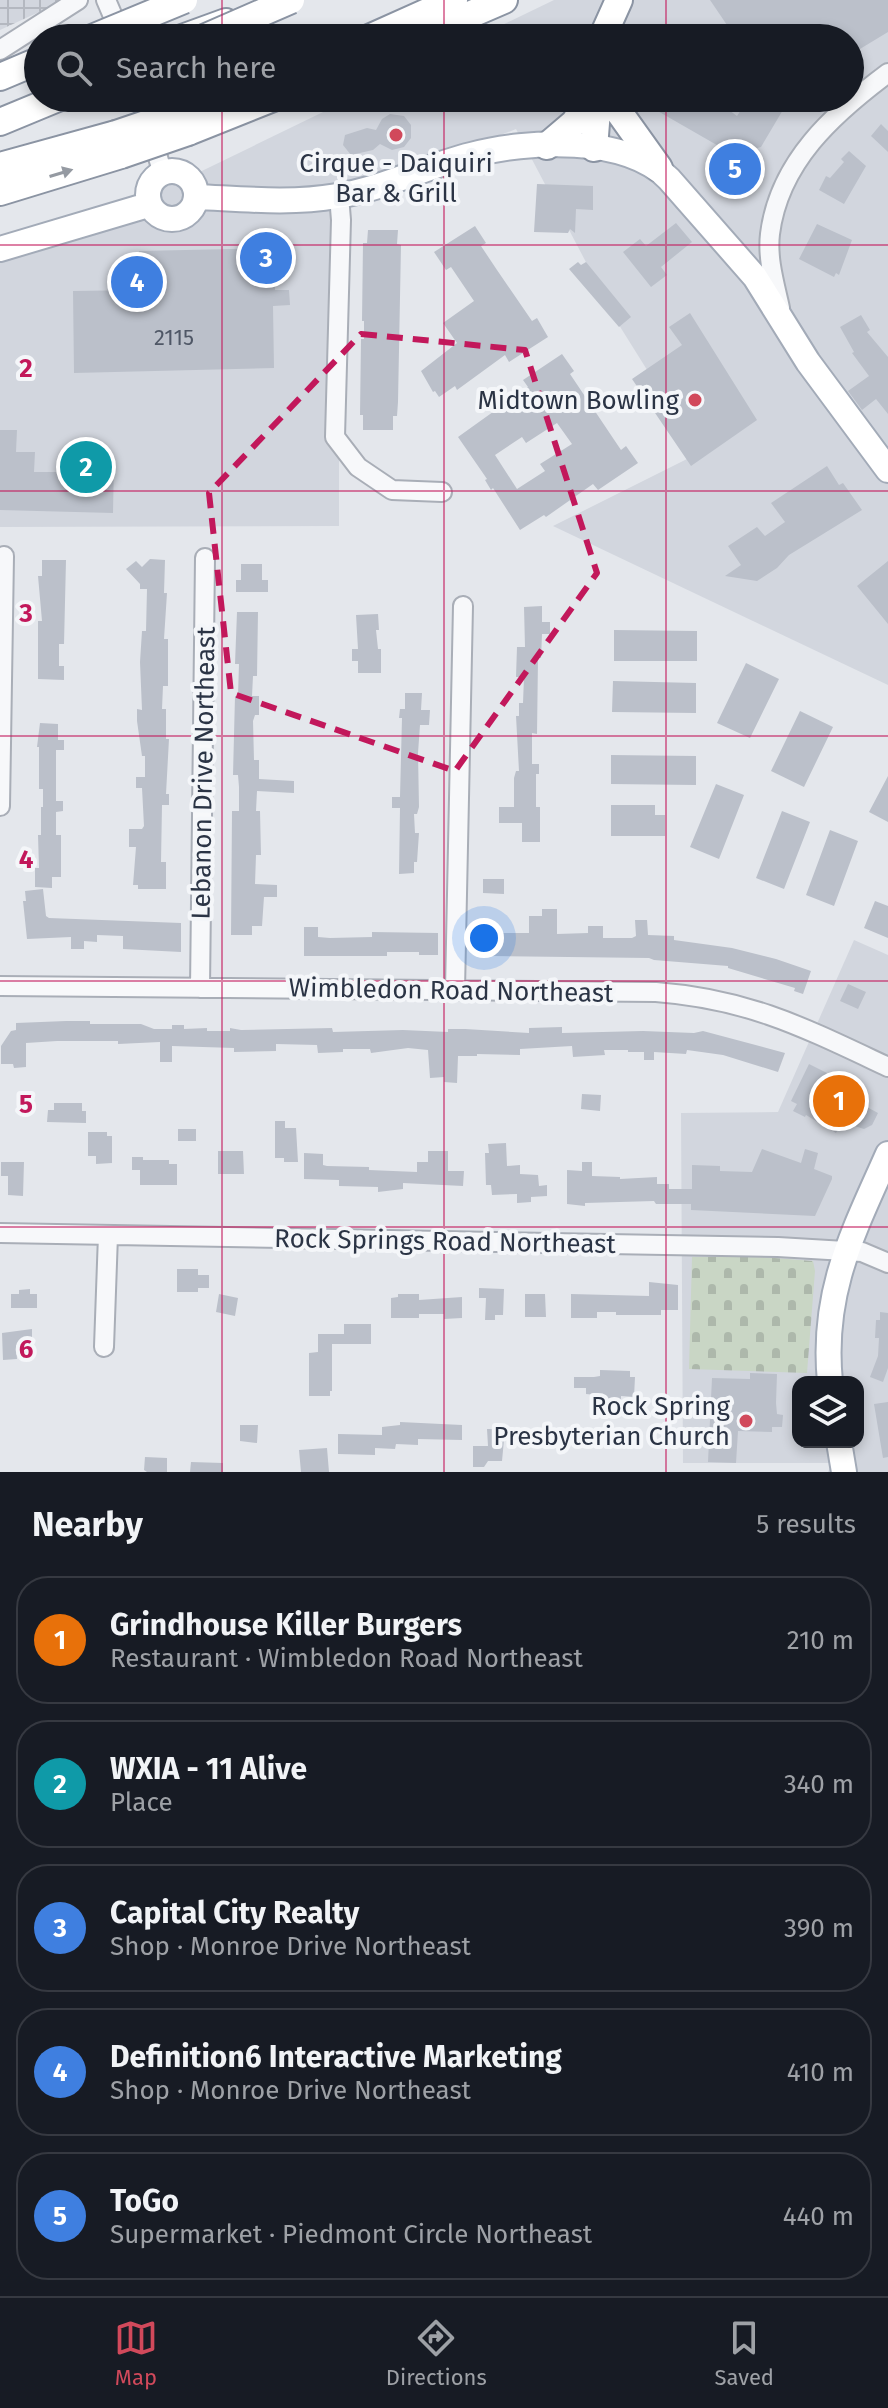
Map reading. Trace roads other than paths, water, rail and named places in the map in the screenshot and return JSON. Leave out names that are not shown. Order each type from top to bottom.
[{"type":"highway","points":[[126,24],[184,0]]},
{"type":"highway","points":[[236,24],[291,0]]},
{"type":"highway","points":[[222,24],[273,6],[306,0]]},
{"type":"highway","points":[[400,24],[454,0]]},
{"type":"highway","points":[[448,24],[504,0]]},
{"type":"highway","points":[[608,24],[619,0]]},
{"type":"highway","points":[[0,77],[24,67]]},
{"type":"highway","points":[[0,114],[24,104]]},
{"type":"highway","points":[[0,122],[24,112]]},
{"type":"highway","points":[[185,122],[199,112]]},
{"type":"highway","points":[[0,192],[119,144],[222,112]]},
{"type":"highway","points":[[547,146],[567,131],[580,112]]},
{"type":"highway","points":[[588,112],[588,147]]},
{"type":"highway","points":[[619,112],[659,168]]},
{"type":"highway","points":[[0,166],[119,144]]},
{"type":"main road","points":[[197,197],[301,201],[339,196],[473,154],[504,148],[588,147],[624,153],[659,168],[749,269],[843,413],[888,470]]},
{"type":"main road","points":[[178,173],[188,177],[195,186],[197,197],[193,210],[177,217],[157,214],[148,205],[148,188],[155,178],[163,174],[178,173]]},
{"type":"main road","points":[[0,249],[148,205]]},
{"type":"main road","points":[[830,1376],[830,1328],[845,1250],[888,1154]]},
{"type":"main road","points":[[840,1448],[844,1472]]},
{"type":"street","points":[[41,24],[78,0]]},
{"type":"street","points":[[106,0],[116,24]]},
{"type":"street","points":[[0,50],[24,35]]},
{"type":"street","points":[[864,91],[888,73]]},
{"type":"street","points":[[144,112],[163,174]]},
{"type":"street","points":[[749,269],[770,236],[786,183],[814,136],[839,112]]},
{"type":"street","points":[[339,196],[335,437],[358,467],[392,490],[442,492]]},
{"type":"street","points":[[770,236],[784,323]]},
{"type":"street","points":[[749,269],[771,255]]},
{"type":"street","points":[[0,806],[4,556]]},
{"type":"street","name":"Lebanon Drive Northeast","points":[[200,988],[205,558]]},
{"type":"street","points":[[455,990],[463,606]]},
{"type":"street","name":"Wimbledon Road Northeast","points":[[0,986],[656,992],[718,999],[789,1021],[888,1067]]},
{"type":"street","name":"Rock Springs Road Northeast","points":[[0,1233],[845,1250],[869,1253],[888,1263]]},
{"type":"street","points":[[104,1347],[108,1235]]},
{"type":"place","name":"Cirque - Daiquiri Bar & Grill","points":[[396,135]]},
{"type":"place","name":"ToGo","points":[[735,169]]},
{"type":"place","name":"Capital City Realty","points":[[266,258]]},
{"type":"place","name":"Definition6 Interactive Marketing","points":[[137,282]]},
{"type":"place","name":"Midtown Bowling","points":[[695,400]]},
{"type":"place","name":"WXIA - 11 Alive","points":[[86,467]]},
{"type":"place","name":"Grindhouse Killer Burgers","points":[[839,1101]]},
{"type":"place","name":"Rock Spring Presbyterian Church","points":[[746,1421]]}]
